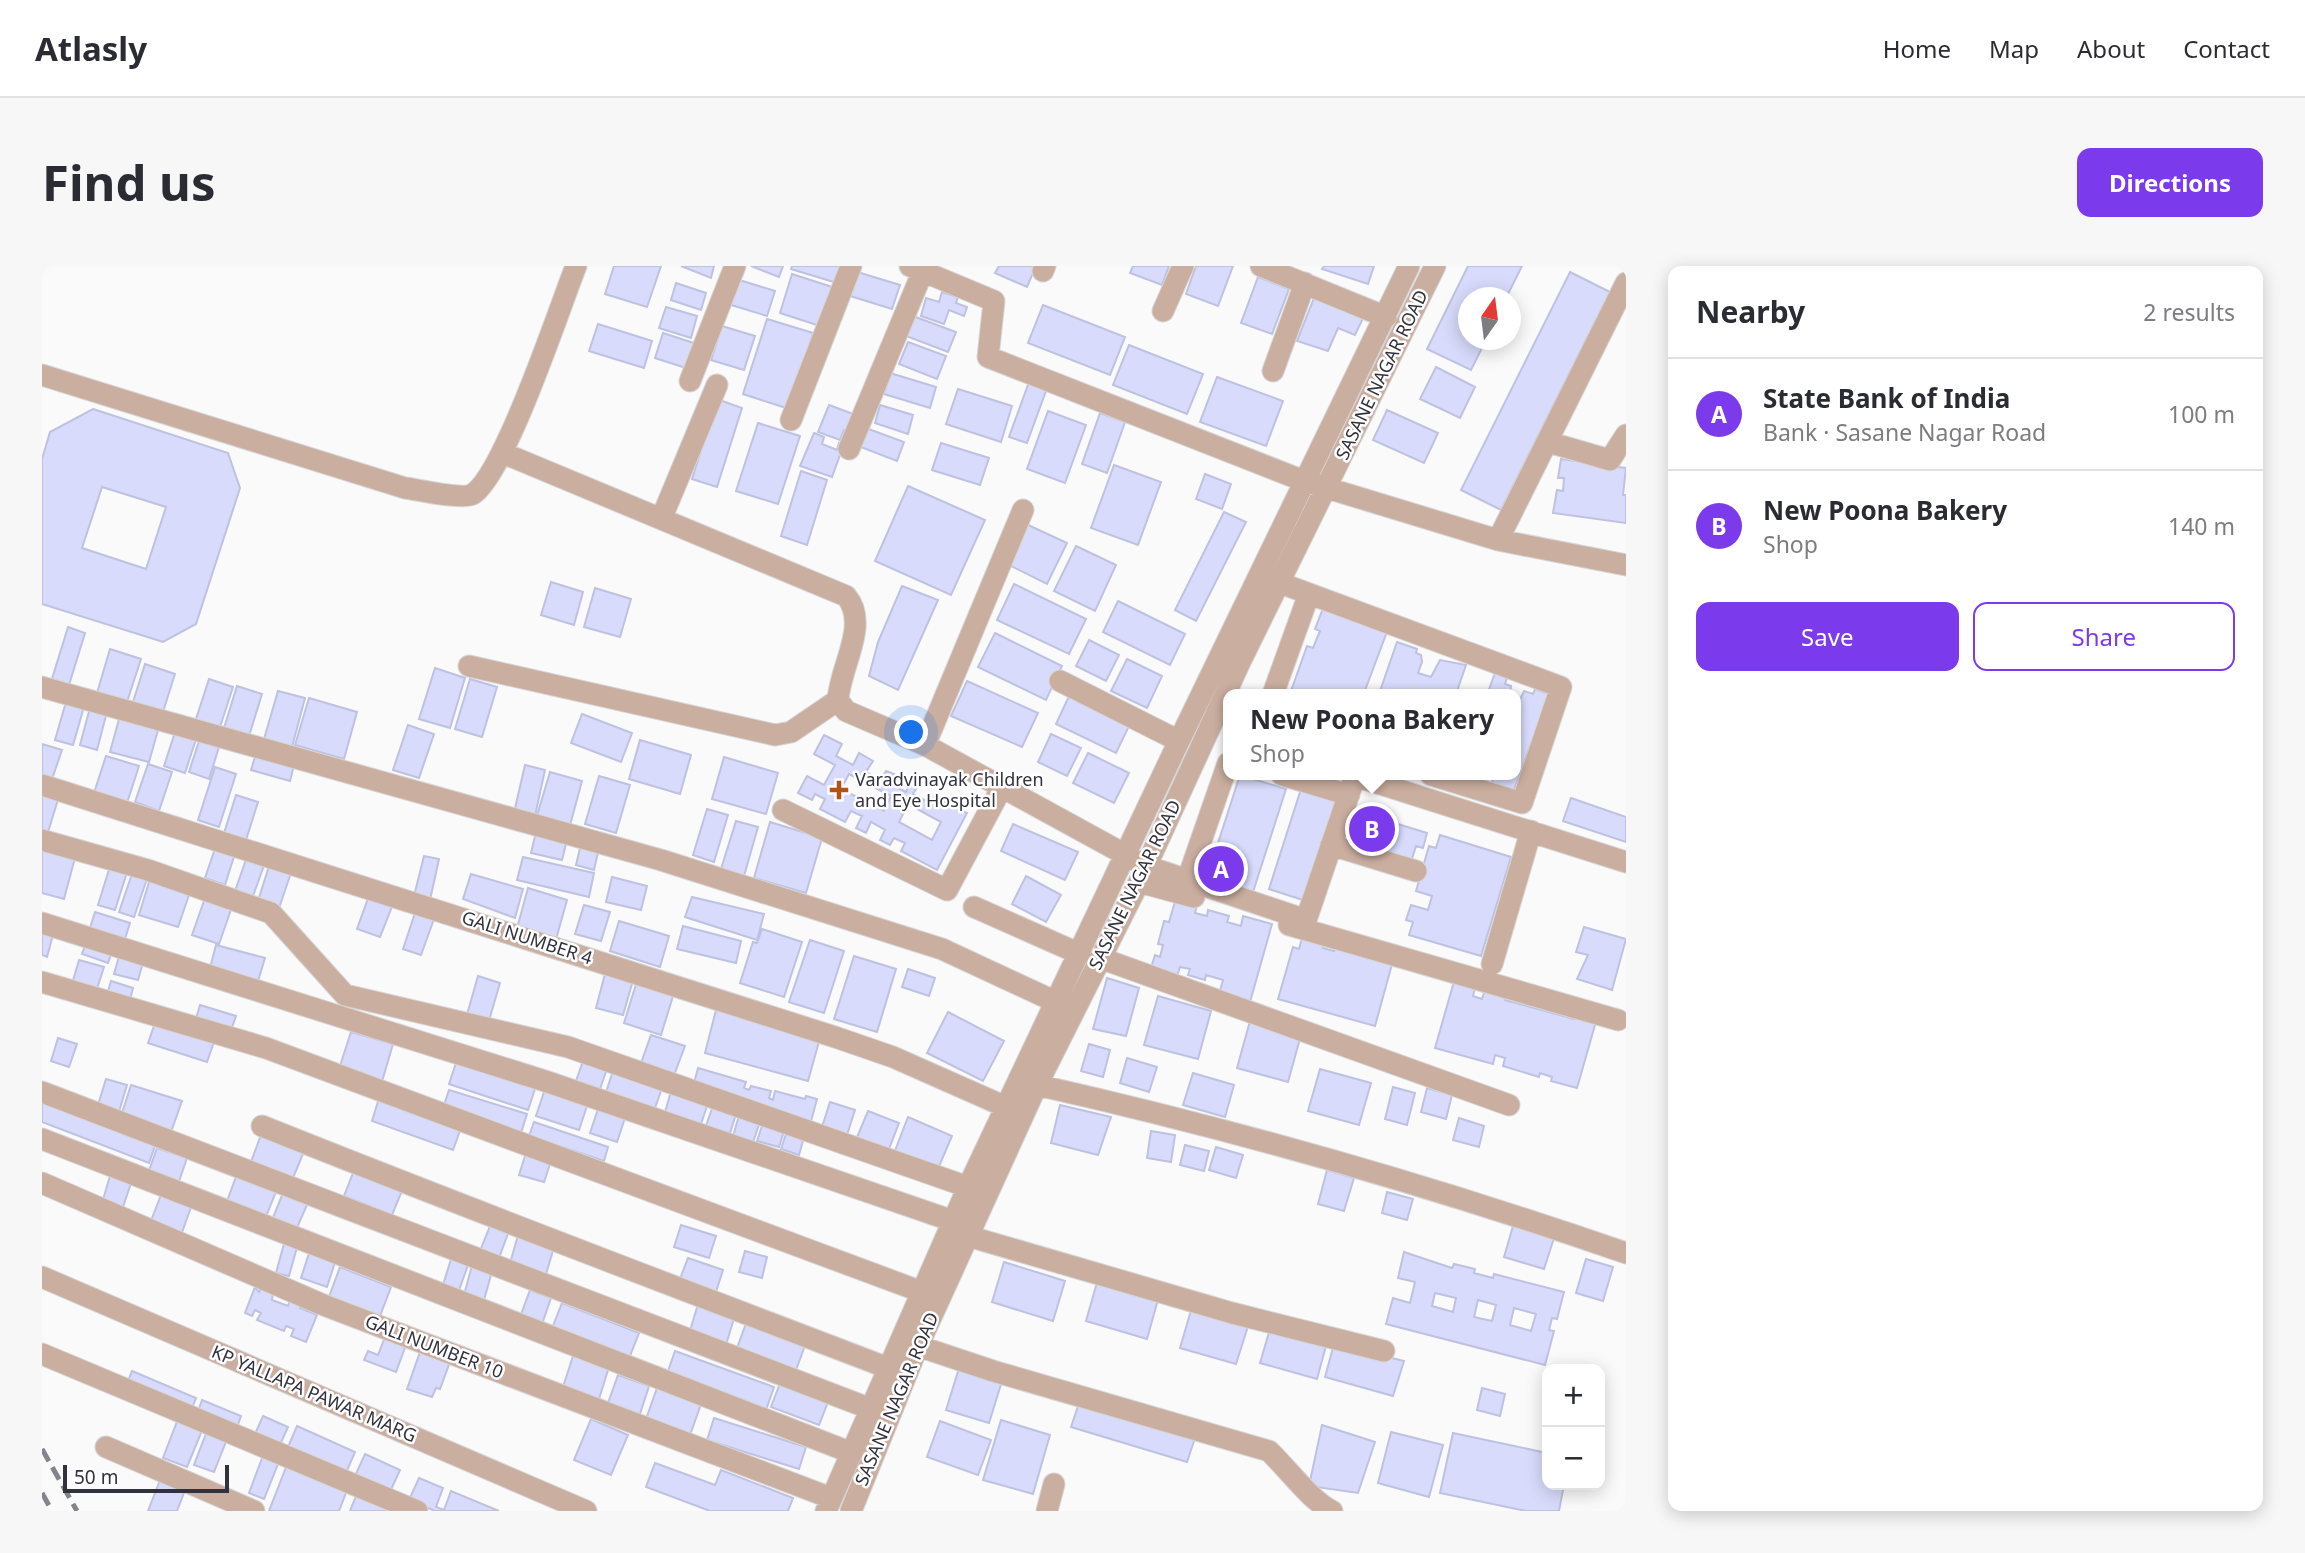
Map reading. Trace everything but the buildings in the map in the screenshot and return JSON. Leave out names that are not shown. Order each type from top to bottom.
[{"type":"street","points":[[42,375],[405,488],[462,497],[472,495],[503,453],[576,266]]},
{"type":"street","points":[[690,381],[735,266]]},
{"type":"street","points":[[791,420],[851,266]]},
{"type":"street","points":[[1163,311],[1183,266]]},
{"type":"street","points":[[1261,266],[1386,317]]},
{"type":"street","name":"SASANE NAGAR ROAD","points":[[829,1505],[922,1292],[1037,1085],[1090,956],[1126,856],[1409,266]]},
{"type":"street","name":"SASANE NAGAR ROAD","points":[[1237,689],[1280,583],[1435,266]]},
{"type":"street","points":[[849,449],[920,268],[994,301],[988,356],[1304,481],[1498,540],[1626,565]]},
{"type":"street","points":[[1273,371],[1305,283]]},
{"type":"street","points":[[1498,540],[1626,283]]},
{"type":"street","points":[[662,517],[717,385]]},
{"type":"street","points":[[1548,442],[1610,460],[1626,435]]},
{"type":"street","points":[[503,453],[662,517],[846,596],[855,607],[858,620],[839,683],[838,700],[846,711],[925,745],[1002,787],[1126,856],[1142,874],[1618,1020]]},
{"type":"street","points":[[925,745],[1023,510]]},
{"type":"street","points":[[1280,583],[1561,687],[1522,803],[1447,780]]},
{"type":"street","points":[[1275,689],[1309,594]]},
{"type":"street","points":[[469,666],[775,735],[791,732],[838,700]]},
{"type":"street","points":[[1060,681],[1179,741]]},
{"type":"street","points":[[42,687],[661,860],[942,949],[1056,1002]]},
{"type":"street","name":"SASANE NAGAR ROAD","points":[[851,1511],[918,1346],[968,1187],[1056,1002],[1090,956],[1142,874],[1219,733]]},
{"type":"street","points":[[1187,881],[1223,777]]},
{"type":"street","points":[[1332,780],[1352,782],[1531,831],[1626,862]]},
{"type":"street","points":[[1142,874],[1187,881],[1306,920],[1352,782]]},
{"type":"street","name":"GALI NUMBER 4","points":[[42,785],[893,1056],[1006,1107]]},
{"type":"street","points":[[783,810],[947,890],[1002,787]]},
{"type":"street","points":[[1492,964],[1531,831]]},
{"type":"street","points":[[42,840],[148,870],[271,913],[345,995],[568,1047],[968,1187]]},
{"type":"street","points":[[1331,845],[1416,871]]},
{"type":"street","points":[[974,907],[1090,956],[1509,1105]]},
{"type":"street","points":[[42,923],[545,1081],[956,1230],[1232,1313],[1384,1351]]},
{"type":"street","points":[[42,982],[266,1048],[922,1292]]},
{"type":"street","points":[[1037,1085],[1168,1115],[1349,1163],[1473,1200],[1626,1253]]},
{"type":"street","points":[[42,1092],[871,1409]]},
{"type":"street","points":[[262,1126],[461,1206],[563,1242],[888,1368]]},
{"type":"street","points":[[42,1139],[852,1453]]},
{"type":"street","name":"GALI NUMBER 10","points":[[42,1183],[321,1304],[829,1505]]},
{"type":"street","name":"KP YALLAPA PAWAR MARG","points":[[42,1277],[586,1511]]},
{"type":"street","points":[[918,1346],[993,1371],[1269,1451],[1290,1470],[1321,1506],[1332,1511]]},
{"type":"street","points":[[42,1354],[417,1511]]},
{"type":"street","points":[[106,1447],[254,1511]]},
{"type":"street","points":[[1047,1511],[1054,1484]]},
{"type":"railway","points":[[42,1449],[77,1511]]},
{"type":"railway","points":[[42,1493],[52,1511]]},
{"type":"place","name":"Varadvinayak Children and Eye Hospital","points":[[839,790]]},
{"type":"place","name":"New Poona Bakery","points":[[1372,829]]},
{"type":"place","name":"State Bank of India","points":[[1221,869]]}]
